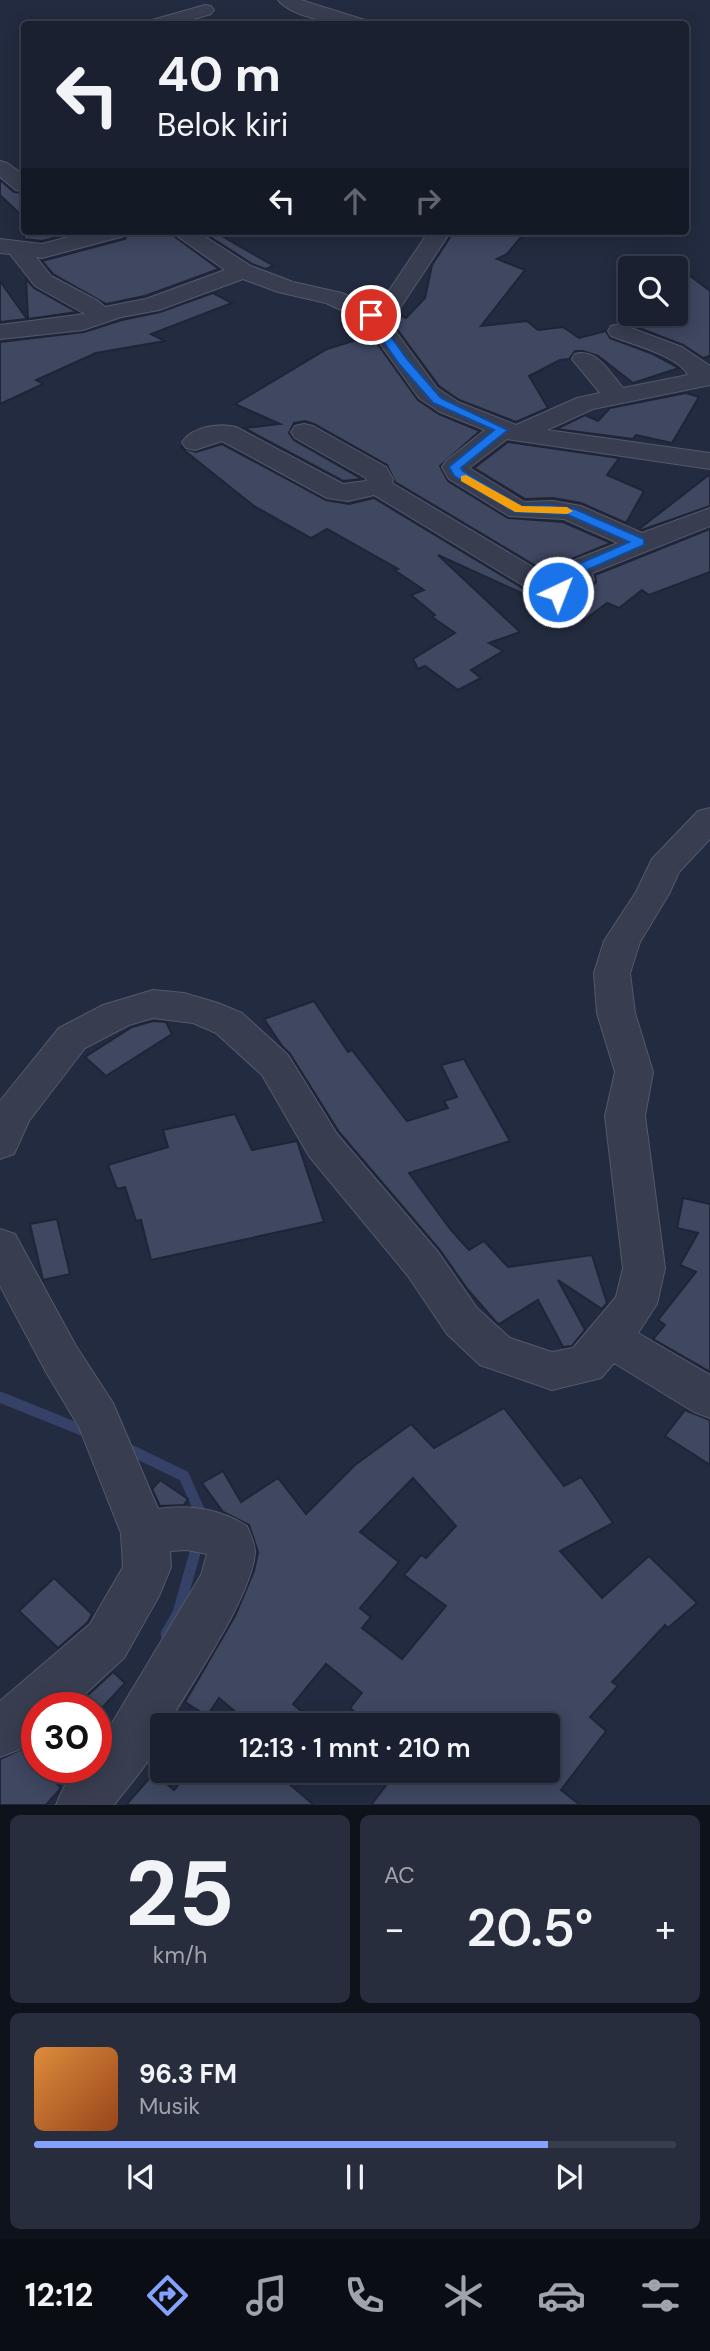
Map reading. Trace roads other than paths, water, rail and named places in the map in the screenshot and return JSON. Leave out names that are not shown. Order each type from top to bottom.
[{"type":"street","points":[[170,21],[210,11],[186,0]]},
{"type":"street","points":[[287,0],[308,10],[348,21]]},
{"type":"street","points":[[0,167],[21,183]]},
{"type":"street","points":[[8,247],[42,251],[95,235]]},
{"type":"street","points":[[187,235],[243,271],[286,287],[344,302],[371,315],[403,361],[437,401],[510,432],[710,461]]},
{"type":"street","points":[[371,315],[392,303],[437,235]]},
{"type":"street","points":[[8,247],[43,281],[90,306],[101,317]]},
{"type":"street","points":[[0,332],[83,323],[150,304],[243,271]]},
{"type":"street","points":[[620,331],[662,347],[695,365],[705,379],[586,403],[510,432],[455,467],[458,473],[519,510],[550,509],[571,512],[639,542]]},
{"type":"street","points":[[584,359],[617,397]]},
{"type":"street","points":[[304,432],[377,473],[380,479],[378,486]]},
{"type":"street","points":[[195,442],[216,433],[227,433],[337,492],[353,493],[378,486],[554,592],[577,583],[580,579],[577,572],[580,568],[639,542],[710,516]]},
{"type":"street","points":[[0,1143],[12,1114],[72,1038],[116,1015],[153,1004],[184,1007],[229,1023],[275,1065],[323,1146],[423,1264],[462,1321],[495,1352],[552,1371],[586,1365],[636,1304],[644,1268],[625,1116],[634,1072],[616,1013],[612,973],[622,941],[652,894],[664,867],[710,819]]},
{"type":"street","points":[[0,1246],[61,1359],[97,1417],[120,1479],[183,1532],[227,1539],[231,1550],[222,1585],[130,1741],[82,1805]]},
{"type":"street","points":[[609,1338],[710,1398]]},
{"type":"street","points":[[0,1732],[33,1708],[107,1641],[135,1596],[147,1567],[183,1532]]},
{"type":"waterway","points":[[0,1397],[89,1433]]},
{"type":"waterway","points":[[122,1446],[184,1476],[203,1519]]},
{"type":"waterway","points":[[166,1634],[178,1613],[198,1542]]}]
